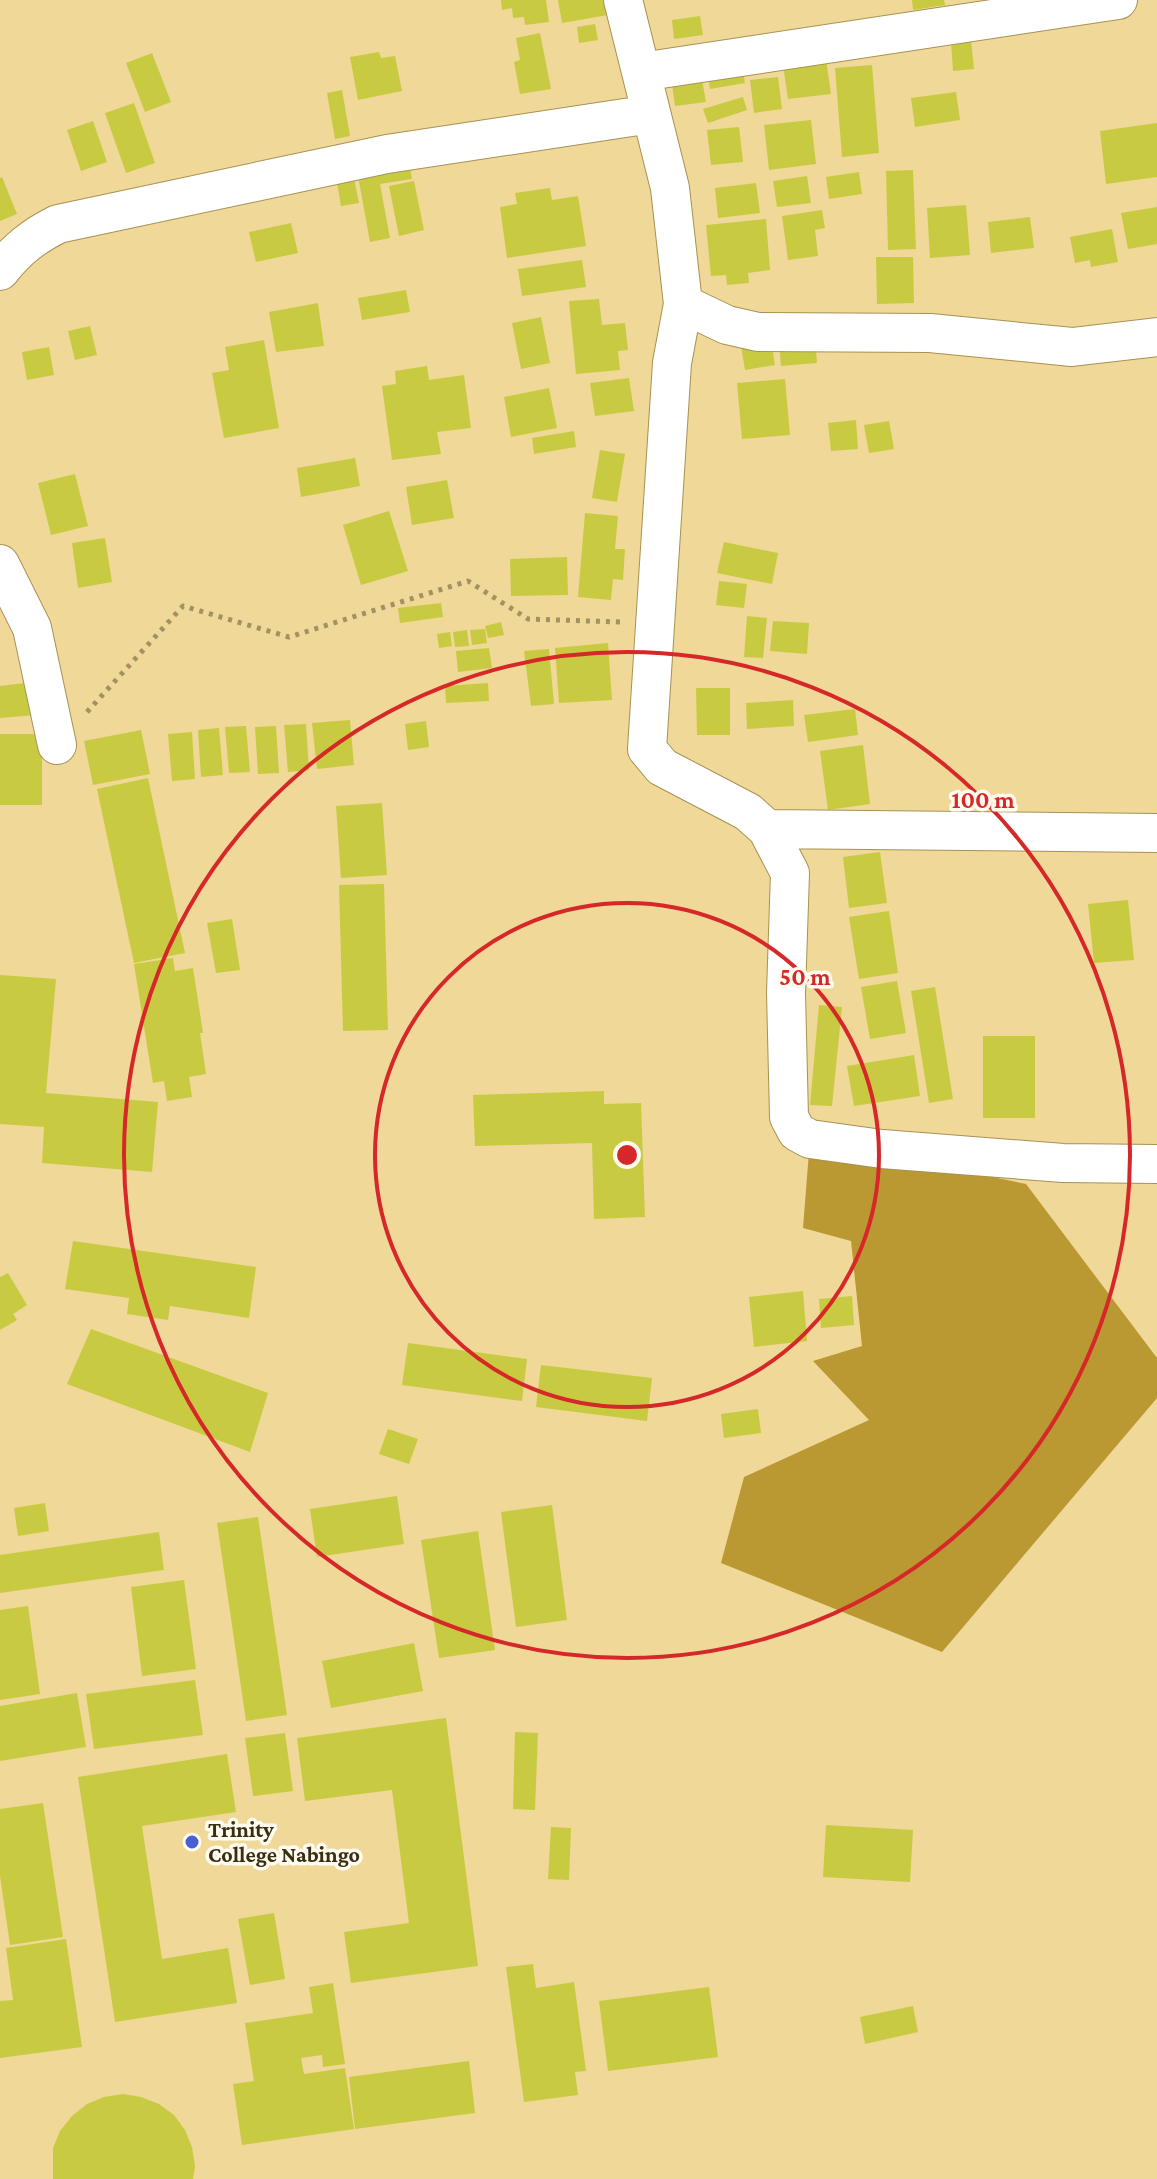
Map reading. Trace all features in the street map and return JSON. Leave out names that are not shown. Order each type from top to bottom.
[{"type":"street","points":[[623,0],[670,188],[683,304],[672,363],[647,749],[662,767],[748,812],[767,829],[790,873],[786,993],[789,1117],[797,1132],[810,1139],[882,1149],[1063,1163],[1157,1164]]},
{"type":"street","points":[[641,72],[1118,0]]},
{"type":"street","points":[[0,271],[33,236],[58,224],[387,154],[651,114]]},
{"type":"street","points":[[683,304],[727,325],[758,332],[930,333],[1072,347],[1157,337]]},
{"type":"street","points":[[0,564],[32,628],[57,745]]},
{"type":"street","points":[[767,829],[1157,833]]},
{"type":"path","points":[[57,745],[183,606],[289,637],[468,581],[528,619],[653,623]]},
{"type":"shaded area","points":[[810,1139],[1026,1184],[1157,1358],[1157,1398],[942,1652],[721,1563],[744,1477],[869,1420],[813,1361],[862,1346],[851,1241],[803,1228]]},
{"type":"building","points":[[501,0],[546,0],[549,22],[525,25],[524,17],[513,18],[512,8],[502,10]]},
{"type":"building","points":[[558,0],[606,0],[608,15],[562,23]]},
{"type":"building","points":[[912,0],[944,0],[945,5],[913,10]]},
{"type":"building","points":[[700,16],[703,35],[674,39],[672,20]]},
{"type":"building","points":[[595,24],[598,40],[579,43],[577,27]]},
{"type":"building","points":[[540,33],[551,89],[520,94],[514,62],[520,60],[516,38]]},
{"type":"building","points":[[971,40],[974,69],[953,71],[951,42]]},
{"type":"building","points":[[379,52],[381,58],[395,56],[402,91],[358,100],[350,57]]},
{"type":"building","points":[[152,53],[171,102],[145,112],[126,63]]},
{"type":"building","points":[[826,59],[831,94],[788,99],[783,65]]},
{"type":"building","points":[[742,65],[745,83],[710,89],[707,70]]},
{"type":"building","points":[[872,65],[879,153],[842,157],[835,68]]},
{"type":"building","points":[[778,77],[782,109],[754,113],[750,80]]},
{"type":"building","points":[[702,80],[706,102],[675,106],[672,84]]},
{"type":"building","points":[[342,90],[350,136],[335,139],[327,93]]},
{"type":"building","points":[[956,92],[960,120],[915,127],[911,98]]},
{"type":"building","points":[[743,97],[747,110],[708,123],[703,109]]},
{"type":"building","points":[[134,103],[155,163],[126,173],[105,113]]},
{"type":"building","points":[[811,120],[816,164],[769,170],[764,125]]},
{"type":"building","points":[[93,121],[107,162],[81,171],[67,130]]},
{"type":"building","points":[[1157,123],[1157,177],[1106,184],[1100,131]]},
{"type":"building","points":[[739,127],[743,162],[711,165],[707,130]]},
{"type":"building","points":[[408,156],[412,179],[380,184],[390,238],[370,242],[356,165]]},
{"type":"building","points":[[352,168],[359,203],[341,206],[335,171]]},
{"type":"building","points":[[913,170],[916,249],[888,250],[886,171]]},
{"type":"building","points":[[859,172],[862,194],[829,199],[826,177]]},
{"type":"building","points":[[807,176],[811,203],[777,207],[773,181]]},
{"type":"building","points":[[0,178],[17,214],[0,221]]},
{"type":"building","points":[[414,181],[424,230],[399,236],[389,186]]},
{"type":"building","points":[[756,183],[760,213],[718,218],[715,188]]},
{"type":"building","points":[[550,188],[552,200],[578,196],[586,246],[507,258],[500,207],[517,204],[515,193]]},
{"type":"building","points":[[966,205],[970,255],[930,258],[927,208]]},
{"type":"building","points":[[1157,207],[1157,244],[1128,249],[1121,213]]},
{"type":"building","points":[[822,210],[825,228],[815,230],[818,256],[788,260],[782,216]]},
{"type":"building","points":[[1030,217],[1034,248],[991,253],[988,222]]},
{"type":"building","points":[[766,219],[770,270],[748,273],[749,283],[727,285],[726,275],[711,276],[706,225]]},
{"type":"building","points":[[291,223],[298,253],[256,262],[249,232]]},
{"type":"building","points":[[1112,229],[1118,262],[1091,267],[1090,260],[1075,263],[1070,237]]},
{"type":"building","points":[[876,257],[913,257],[914,303],[877,304]]},
{"type":"building","points":[[582,260],[586,287],[522,296],[518,269]]},
{"type":"building","points":[[406,290],[410,312],[362,320],[358,298]]},
{"type":"building","points":[[599,299],[602,325],[625,323],[628,350],[618,351],[620,370],[576,374],[569,301]]},
{"type":"building","points":[[318,303],[324,346],[276,352],[269,312]]},
{"type":"building","points":[[541,317],[550,363],[521,369],[512,323]]},
{"type":"building","points":[[90,326],[97,355],[75,360],[68,331]]},
{"type":"building","points":[[815,338],[817,363],[781,366],[779,342]]},
{"type":"building","points":[[264,340],[279,428],[224,438],[212,373],[229,370],[225,347]]},
{"type":"building","points":[[771,341],[775,365],[745,370],[741,346]]},
{"type":"building","points":[[49,347],[54,375],[27,380],[22,352]]},
{"type":"building","points":[[427,366],[429,380],[464,375],[471,428],[437,432],[441,454],[392,460],[382,386],[396,384],[395,371]]},
{"type":"building","points":[[629,378],[634,411],[595,416],[590,383]]},
{"type":"building","points":[[785,379],[790,435],[742,439],[737,383]]},
{"type":"building","points":[[549,388],[557,428],[511,437],[504,397]]},
{"type":"building","points":[[856,420],[858,449],[831,451],[828,423]]},
{"type":"building","points":[[889,421],[894,449],[869,453],[864,425]]},
{"type":"building","points":[[574,431],[576,447],[534,454],[532,438]]},
{"type":"building","points":[[600,450],[625,454],[617,502],[592,498]]},
{"type":"building","points":[[355,458],[360,486],[301,497],[297,468]]},
{"type":"building","points":[[75,474],[88,526],[51,535],[38,483]]},
{"type":"building","points":[[447,480],[454,518],[412,525],[406,487]]},
{"type":"building","points":[[389,511],[408,571],[361,585],[343,525]]},
{"type":"building","points":[[585,513],[618,516],[615,549],[625,549],[623,580],[613,579],[611,600],[578,597]]},
{"type":"building","points":[[105,538],[112,582],[78,588],[72,543]]},
{"type":"building","points":[[724,542],[778,553],[772,584],[717,573]]},
{"type":"building","points":[[567,557],[568,595],[511,596],[510,559]]},
{"type":"building","points":[[719,581],[747,584],[744,608],[716,605]]},
{"type":"building","points":[[441,603],[443,617],[400,623],[398,608]]},
{"type":"building","points":[[747,616],[767,618],[763,658],[744,657]]},
{"type":"building","points":[[773,621],[809,623],[807,654],[770,651]]},
{"type":"building","points":[[501,622],[504,635],[488,638],[485,626]]},
{"type":"building","points":[[485,629],[487,643],[472,645],[470,630]]},
{"type":"building","points":[[467,630],[469,646],[455,647],[453,632]]},
{"type":"building","points":[[450,632],[452,646],[439,648],[437,634]]},
{"type":"building","points":[[608,643],[612,700],[559,703],[555,648]]},
{"type":"building","points":[[489,648],[492,668],[458,672],[456,651]]},
{"type":"building","points":[[549,649],[554,704],[531,706],[524,651]]},
{"type":"building","points":[[33,682],[36,715],[0,718],[0,686]]},
{"type":"building","points":[[488,683],[489,701],[446,703],[445,686]]},
{"type":"building","points":[[696,688],[730,688],[730,735],[697,735]]},
{"type":"building","points":[[793,700],[794,726],[747,729],[746,703]]},
{"type":"building","points":[[855,709],[858,735],[808,742],[804,715]]},
{"type":"building","points":[[350,720],[354,765],[317,769],[312,723]]},
{"type":"building","points":[[426,721],[429,747],[408,750],[405,724]]},
{"type":"building","points":[[306,724],[309,770],[288,772],[284,725]]},
{"type":"building","points":[[246,726],[250,772],[229,773],[225,727]]},
{"type":"building","points":[[276,726],[279,773],[258,774],[255,727]]},
{"type":"building","points":[[219,728],[223,775],[201,777],[198,730]]},
{"type":"building","points":[[141,730],[150,774],[93,785],[84,741]]},
{"type":"building","points":[[192,732],[195,779],[172,781],[168,734]]},
{"type":"building","points":[[0,734],[42,734],[42,805],[0,805]]},
{"type":"building","points":[[863,745],[870,804],[828,810],[820,751]]},
{"type":"building","points":[[148,778],[185,953],[134,963],[97,789]]},
{"type":"building","points":[[382,803],[387,875],[341,878],[336,806]]},
{"type":"building","points":[[880,852],[887,903],[849,908],[843,857]]},
{"type":"building","points":[[384,884],[388,1030],[343,1031],[339,885]]},
{"type":"building","points":[[1128,900],[1134,960],[1094,963],[1088,904]]},
{"type":"building","points":[[889,911],[898,973],[859,979],[849,917]]},
{"type":"building","points":[[232,919],[240,970],[216,973],[207,923]]},
{"type":"building","points":[[173,958],[175,971],[193,968],[206,1074],[189,1077],[192,1097],[167,1101],[164,1081],[153,1083],[134,964]]},
{"type":"building","points":[[0,975],[56,979],[46,1093],[158,1102],[152,1172],[42,1163],[44,1127],[0,1124]]},
{"type":"building","points":[[897,981],[906,1033],[870,1039],[861,987]]},
{"type":"building","points":[[935,987],[953,1099],[929,1103],[911,991]]},
{"type":"building","points":[[819,1005],[842,1007],[832,1106],[810,1105]]},
{"type":"building","points":[[983,1036],[1035,1036],[1035,1118],[983,1118]]},
{"type":"building","points":[[914,1055],[920,1096],[854,1106],[847,1066]]},
{"type":"building","points":[[604,1091],[604,1104],[641,1103],[645,1217],[594,1219],[592,1143],[475,1146],[473,1095]]},
{"type":"building","points":[[73,1241],[256,1267],[249,1318],[170,1306],[168,1320],[127,1314],[129,1298],[65,1289]]},
{"type":"building","points":[[8,1273],[27,1305],[13,1314],[17,1320],[0,1330],[0,1277]]},
{"type":"building","points":[[803,1291],[807,1341],[754,1347],[749,1297]]},
{"type":"building","points":[[852,1296],[854,1325],[821,1328],[819,1299]]},
{"type":"building","points":[[91,1329],[268,1393],[250,1452],[67,1384]]},
{"type":"building","points":[[408,1343],[527,1359],[522,1401],[402,1385]]},
{"type":"building","points":[[541,1365],[652,1378],[647,1421],[536,1407]]},
{"type":"building","points":[[758,1409],[761,1433],[724,1438],[721,1414]]},
{"type":"building","points":[[388,1429],[418,1439],[409,1464],[379,1454]]},
{"type":"building","points":[[397,1496],[404,1544],[317,1557],[310,1509]]},
{"type":"building","points":[[45,1503],[49,1531],[18,1536],[14,1508]]},
{"type":"building","points":[[552,1505],[567,1620],[516,1627],[501,1512]]},
{"type":"building","points":[[258,1517],[287,1715],[246,1721],[217,1523]]},
{"type":"building","points":[[478,1531],[495,1650],[439,1658],[421,1540]]},
{"type":"building","points":[[159,1532],[164,1570],[0,1593],[0,1555]]},
{"type":"building","points":[[184,1580],[196,1669],[142,1676],[131,1587]]},
{"type":"building","points":[[28,1606],[40,1694],[0,1700],[0,1610]]},
{"type":"building","points":[[414,1643],[423,1691],[331,1708],[322,1661]]},
{"type":"building","points":[[195,1680],[203,1735],[94,1749],[86,1694]]},
{"type":"building","points":[[77,1693],[86,1747],[0,1761],[0,1706]]},
{"type":"building","points":[[446,1718],[478,1966],[351,1983],[344,1932],[409,1923],[392,1790],[305,1801],[297,1738]]},
{"type":"building","points":[[515,1732],[538,1733],[535,1810],[513,1809]]},
{"type":"building","points":[[285,1733],[293,1791],[253,1796],[245,1738]]},
{"type":"building","points":[[227,1754],[236,1812],[142,1826],[162,1959],[228,1948],[237,2003],[115,2022],[78,1777]]},
{"type":"building","points":[[43,1803],[63,1937],[10,1945],[0,1876],[0,1809]]},
{"type":"building","points":[[826,1825],[913,1830],[910,1882],[823,1877]]},
{"type":"building","points":[[551,1827],[571,1828],[569,1880],[548,1879]]},
{"type":"building","points":[[274,1913],[285,1979],[250,1985],[238,1919]]},
{"type":"building","points":[[66,1939],[82,2047],[0,2058],[0,2001],[13,2000],[6,1948]]},
{"type":"building","points":[[533,1964],[536,1988],[574,1982],[586,2071],[575,2072],[578,2095],[524,2102],[506,1967]]},
{"type":"building","points":[[333,1983],[345,2064],[323,2067],[322,2055],[301,2058],[304,2074],[345,2068],[354,2129],[242,2145],[233,2084],[254,2081],[245,2023],[313,2013],[309,1987]]},
{"type":"building","points":[[709,1987],[718,2057],[608,2071],[599,2001]]},
{"type":"building","points":[[913,2006],[918,2032],[865,2044],[860,2017]]},
{"type":"building","points":[[469,2061],[475,2113],[355,2129],[349,2077]]},
{"type":"building","points":[[123,2094],[159,2104],[174,2115],[192,2147],[195,2166],[193,2179],[53,2179],[53,2148],[60,2131],[72,2116],[87,2104]]},
{"type":"place","name":"Trinity College Nabingo","points":[[192,1842]]}]
